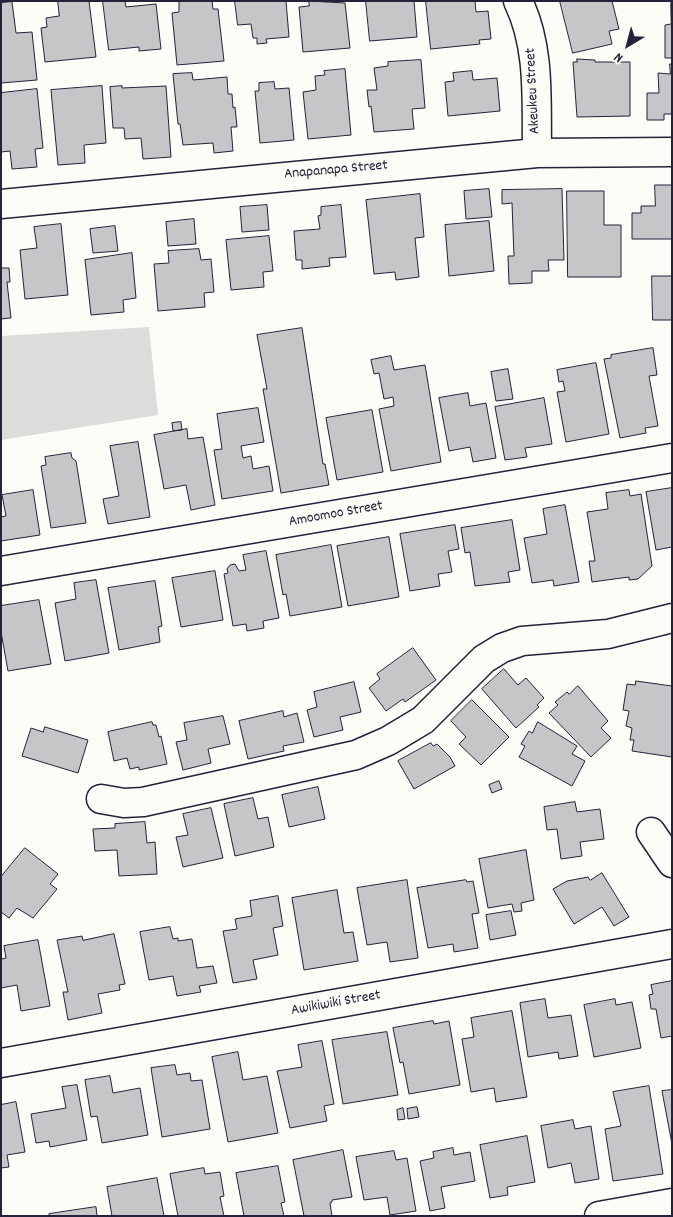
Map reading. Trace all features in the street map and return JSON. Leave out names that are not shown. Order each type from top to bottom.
[{"type":"street","name":"Akeukeu Street","points":[[518,1],[528,24],[535,52],[537,153]]},
{"type":"street","name":"Anapanapa Street","points":[[1,204],[537,153],[672,152]]},
{"type":"street","name":"Amoomoo Street","points":[[1,571],[672,458]]},
{"type":"street","points":[[101,799],[124,803],[143,802],[356,756],[388,741],[423,720],[484,659],[502,648],[522,641],[608,634],[672,618]]},
{"type":"street","points":[[651,832],[672,863]]},
{"type":"street","name":"Awikiwiki Street","points":[[1,1063],[672,944]]},
{"type":"street","points":[[599,1216],[672,1203]]},
{"type":"shaded area","points":[[149,327],[158,415],[1,440],[1,336]]},
{"type":"building","points":[[58,1],[89,1],[96,57],[45,62],[41,28],[47,27],[46,18],[59,16]]},
{"type":"building","points":[[103,1],[125,1],[126,7],[156,4],[161,49],[139,51],[139,47],[109,50]]},
{"type":"building","points":[[212,1],[213,9],[218,9],[224,61],[177,65],[172,13],[179,12],[179,2]]},
{"type":"building","points":[[235,1],[286,1],[289,37],[266,39],[267,43],[257,44],[257,38],[253,38],[251,24],[238,25]]},
{"type":"building","points":[[309,1],[345,3],[350,48],[303,52],[299,7],[309,6]]},
{"type":"building","points":[[366,1],[414,1],[417,37],[370,41]]},
{"type":"building","points":[[426,1],[475,1],[476,12],[488,11],[491,39],[479,40],[480,44],[431,49]]},
{"type":"building","points":[[560,1],[612,1],[619,29],[609,31],[612,44],[573,53]]},
{"type":"building","points":[[12,2],[16,33],[32,32],[37,80],[1,83],[1,3]]},
{"type":"building","points":[[671,3],[672,58],[665,58],[665,25],[671,24]]},
{"type":"building","points":[[577,59],[595,60],[595,62],[630,62],[630,116],[577,117],[573,62],[577,62]]},
{"type":"building","points":[[421,60],[425,108],[412,109],[414,129],[374,132],[367,90],[377,90],[374,68],[388,66],[388,62]]},
{"type":"building","points":[[670,64],[672,64],[672,114],[664,114],[664,120],[647,120],[647,93],[659,93],[658,73],[670,74]]},
{"type":"building","points":[[345,69],[351,135],[308,139],[303,92],[316,90],[315,76],[325,75],[324,71]]},
{"type":"building","points":[[472,71],[473,80],[497,78],[500,111],[448,116],[445,82],[454,81],[453,73]]},
{"type":"building","points":[[192,73],[193,80],[227,77],[228,94],[232,94],[237,127],[231,127],[233,151],[214,153],[213,143],[183,145],[180,124],[178,124],[173,74]]},
{"type":"building","points":[[274,82],[275,89],[289,88],[294,140],[260,143],[255,91],[259,91],[259,83]]},
{"type":"building","points":[[102,86],[106,143],[84,145],[85,163],[58,165],[51,90]]},
{"type":"building","points":[[122,86],[122,88],[166,86],[171,157],[143,159],[141,138],[125,139],[124,128],[113,128],[110,87]]},
{"type":"building","points":[[37,89],[43,148],[35,149],[37,167],[12,169],[10,151],[1,152],[1,93]]},
{"type":"building","points":[[655,185],[672,185],[672,239],[632,239],[632,213],[641,213],[641,206],[655,206]]},
{"type":"building","points":[[489,189],[492,217],[466,219],[464,191]]},
{"type":"building","points":[[562,189],[564,260],[548,260],[549,271],[532,271],[532,283],[509,284],[508,256],[514,256],[512,203],[502,204],[502,190]]},
{"type":"building","points":[[567,191],[604,191],[604,225],[621,225],[621,277],[568,277]]},
{"type":"building","points":[[420,194],[424,237],[415,238],[419,277],[396,280],[395,272],[374,274],[366,200]]},
{"type":"building","points":[[267,205],[269,230],[242,232],[240,207]]},
{"type":"building","points":[[341,205],[346,257],[329,258],[330,266],[302,269],[302,260],[296,260],[294,231],[320,229],[318,216],[321,215],[321,207]]},
{"type":"building","points":[[194,219],[196,244],[168,246],[166,222]]},
{"type":"building","points":[[489,221],[494,271],[449,276],[445,225]]},
{"type":"building","points":[[61,224],[68,295],[25,299],[20,250],[37,248],[34,227]]},
{"type":"building","points":[[115,226],[118,251],[93,253],[90,229]]},
{"type":"building","points":[[269,236],[273,271],[263,272],[264,287],[231,290],[226,240]]},
{"type":"building","points":[[199,249],[201,260],[211,259],[214,292],[204,293],[205,307],[158,311],[154,264],[169,263],[168,251]]},
{"type":"building","points":[[132,253],[136,298],[123,300],[124,312],[91,315],[85,260]]},
{"type":"building","points":[[1,268],[9,268],[10,282],[7,282],[11,318],[1,319]]},
{"type":"building","points":[[652,276],[672,276],[672,320],[653,320]]},
{"type":"building","points":[[302,328],[323,464],[325,464],[329,485],[281,493],[263,389],[267,389],[257,335]]},
{"type":"building","points":[[653,348],[657,375],[649,376],[658,426],[645,428],[646,433],[620,438],[604,359],[611,358],[611,355]]},
{"type":"building","points":[[391,356],[394,370],[425,365],[441,462],[391,471],[379,409],[394,406],[393,397],[384,399],[379,373],[374,374],[371,360]]},
{"type":"building","points":[[596,363],[609,434],[566,442],[557,392],[565,391],[563,381],[559,382],[557,370]]},
{"type":"building","points":[[508,369],[513,399],[496,401],[491,372]]},
{"type":"building","points":[[468,393],[470,406],[486,403],[496,458],[473,462],[470,447],[449,451],[439,398]]},
{"type":"building","points":[[544,398],[552,444],[525,448],[527,457],[505,460],[495,407]]},
{"type":"building","points":[[258,408],[264,442],[241,446],[243,458],[251,456],[253,469],[269,466],[273,491],[222,499],[214,450],[222,449],[217,414]]},
{"type":"building","points":[[372,410],[383,472],[337,480],[326,418]]},
{"type":"building","points":[[181,422],[182,430],[173,431],[172,423]]},
{"type":"building","points":[[187,429],[188,439],[203,437],[215,505],[191,510],[186,485],[164,489],[154,435]]},
{"type":"building","points":[[138,442],[150,517],[108,524],[103,499],[119,496],[110,446]]},
{"type":"building","points":[[71,453],[72,458],[76,461],[86,523],[51,528],[41,466],[46,465],[45,457]]},
{"type":"building","points":[[672,488],[672,547],[656,550],[646,492]]},
{"type":"building","points":[[33,490],[40,535],[1,541],[1,517],[6,516],[2,495]]},
{"type":"building","points":[[629,490],[630,496],[641,494],[652,566],[638,579],[629,580],[629,577],[592,582],[589,561],[595,561],[587,512],[608,509],[606,493]]},
{"type":"building","points":[[565,505],[579,582],[554,586],[553,580],[532,583],[524,538],[547,534],[543,509]]},
{"type":"building","points":[[512,520],[520,570],[508,572],[510,582],[475,586],[470,552],[465,553],[461,528]]},
{"type":"building","points":[[455,525],[459,549],[448,551],[452,572],[438,574],[440,586],[410,591],[400,534]]},
{"type":"building","points":[[389,537],[399,597],[348,606],[337,546]]},
{"type":"building","points":[[331,545],[342,607],[290,616],[286,594],[283,595],[276,555]]},
{"type":"building","points":[[266,551],[279,618],[263,621],[264,628],[247,631],[246,624],[233,626],[224,574],[228,573],[227,569],[230,565],[235,564],[239,571],[246,570],[243,555]]},
{"type":"building","points":[[215,571],[223,620],[181,627],[172,578]]},
{"type":"building","points":[[96,580],[109,653],[65,661],[55,603],[76,599],[74,583]]},
{"type":"building","points":[[155,581],[162,626],[158,627],[160,642],[119,650],[108,588]]},
{"type":"building","points":[[39,600],[51,664],[8,671],[1,632],[1,606]]},
{"type":"building","points":[[413,648],[436,680],[405,702],[403,699],[386,711],[369,688],[380,679],[377,674]]},
{"type":"building","points":[[504,669],[518,685],[526,678],[544,698],[537,705],[539,707],[516,728],[482,689]]},
{"type":"building","points":[[636,681],[672,686],[672,757],[632,751],[634,740],[630,740],[632,728],[626,726],[629,711],[623,710],[627,684],[635,685]]},
{"type":"building","points":[[354,682],[361,712],[340,717],[343,730],[314,737],[307,710],[317,707],[314,692]]},
{"type":"building","points":[[578,686],[608,721],[601,728],[611,738],[591,757],[549,713],[558,705],[555,702]]},
{"type":"building","points":[[472,700],[509,737],[481,765],[459,744],[466,737],[451,721]]},
{"type":"building","points":[[283,711],[284,717],[297,713],[304,742],[283,746],[284,751],[248,759],[239,721]]},
{"type":"building","points":[[223,716],[230,744],[208,749],[211,763],[183,770],[176,742],[187,740],[184,723]]},
{"type":"building","points":[[152,722],[153,725],[156,725],[159,737],[161,736],[167,764],[139,770],[139,767],[130,769],[127,758],[114,761],[108,732]]},
{"type":"building","points":[[538,722],[577,746],[572,754],[585,761],[572,786],[519,757],[525,746],[521,744],[529,731],[532,733]]},
{"type":"building","points":[[45,727],[88,740],[78,773],[22,756],[31,728],[43,732]]},
{"type":"building","points":[[431,743],[433,746],[437,744],[450,757],[455,766],[414,789],[398,761]]},
{"type":"building","points":[[499,781],[502,789],[492,793],[489,785]]},
{"type":"building","points":[[318,787],[325,819],[289,827],[282,795]]},
{"type":"building","points":[[253,798],[258,819],[268,817],[274,847],[235,856],[224,804]]},
{"type":"building","points":[[575,802],[577,812],[600,809],[604,839],[580,842],[582,856],[561,859],[557,829],[547,830],[544,807]]},
{"type":"building","points":[[211,808],[223,858],[183,867],[176,837],[188,835],[183,814]]},
{"type":"building","points":[[145,822],[147,843],[155,842],[157,874],[119,876],[117,850],[95,851],[93,829],[115,828],[115,824]]},
{"type":"building","points":[[25,848],[58,874],[50,884],[57,889],[33,918],[17,908],[9,918],[1,912],[1,877]]},
{"type":"building","points":[[526,850],[534,900],[521,903],[522,911],[514,912],[512,904],[488,908],[479,859]]},
{"type":"building","points":[[602,873],[629,917],[614,926],[602,907],[574,924],[553,889],[567,881],[588,877],[590,880]]},
{"type":"building","points":[[407,880],[418,958],[390,962],[387,942],[367,945],[357,888]]},
{"type":"building","points":[[466,880],[467,882],[473,881],[479,913],[472,914],[478,948],[454,952],[453,944],[428,948],[417,888]]},
{"type":"building","points":[[337,890],[344,933],[353,932],[358,961],[304,970],[292,898]]},
{"type":"building","points":[[278,896],[283,926],[273,928],[278,955],[253,960],[257,979],[233,983],[223,931],[237,929],[235,919],[252,916],[250,901]]},
{"type":"building","points":[[511,911],[516,935],[490,940],[486,915]]},
{"type":"building","points":[[170,927],[173,939],[178,938],[178,941],[192,939],[197,968],[213,966],[217,983],[199,986],[201,992],[177,996],[173,976],[149,980],[140,932]]},
{"type":"building","points":[[114,934],[125,984],[119,985],[120,990],[98,994],[102,1013],[68,1020],[63,992],[68,992],[57,940],[82,936],[83,940]]},
{"type":"building","points":[[38,940],[50,1006],[21,1011],[17,985],[1,988],[1,959],[6,958],[4,946]]},
{"type":"building","points":[[672,981],[672,1036],[661,1038],[656,1009],[651,1009],[649,995],[653,994],[651,985]]},
{"type":"building","points":[[545,999],[548,1018],[571,1015],[578,1056],[559,1059],[558,1052],[528,1057],[520,1003]]},
{"type":"building","points":[[615,999],[616,1005],[632,1002],[641,1048],[594,1057],[584,1005]]},
{"type":"building","points":[[512,1011],[527,1097],[496,1102],[494,1088],[471,1092],[462,1039],[474,1037],[471,1018]]},
{"type":"building","points":[[433,1021],[434,1024],[449,1021],[460,1085],[409,1094],[403,1062],[400,1063],[393,1028]]},
{"type":"building","points":[[387,1032],[398,1095],[343,1104],[332,1040]]},
{"type":"building","points":[[322,1041],[334,1104],[324,1106],[327,1121],[290,1128],[277,1071],[302,1067],[298,1045]]},
{"type":"building","points":[[238,1052],[243,1080],[267,1076],[278,1133],[228,1142],[212,1057]]},
{"type":"building","points":[[175,1065],[177,1075],[190,1073],[191,1081],[202,1080],[210,1129],[162,1137],[151,1068]]},
{"type":"building","points":[[110,1076],[113,1093],[140,1088],[148,1135],[102,1143],[97,1116],[91,1117],[85,1080]]},
{"type":"building","points":[[77,1085],[87,1140],[50,1147],[49,1141],[36,1143],[31,1114],[66,1108],[62,1087]]},
{"type":"building","points":[[649,1086],[663,1174],[613,1181],[605,1129],[621,1126],[613,1092]]},
{"type":"building","points":[[672,1090],[672,1144],[662,1091]]},
{"type":"building","points":[[16,1102],[25,1152],[7,1155],[9,1167],[1,1168],[1,1105]]},
{"type":"building","points":[[417,1107],[419,1117],[408,1119],[407,1109]]},
{"type":"building","points":[[403,1108],[405,1119],[398,1120],[397,1110]]},
{"type":"building","points":[[573,1120],[575,1129],[591,1126],[599,1179],[575,1183],[571,1163],[548,1168],[541,1126]]},
{"type":"building","points":[[527,1136],[535,1182],[507,1187],[508,1195],[490,1198],[480,1145]]},
{"type":"building","points":[[453,1148],[454,1155],[470,1152],[475,1181],[441,1187],[445,1208],[430,1211],[420,1161],[434,1158],[433,1152]]},
{"type":"building","points":[[343,1150],[352,1197],[332,1200],[330,1203],[332,1216],[304,1216],[293,1160]]},
{"type":"building","points":[[394,1151],[396,1160],[407,1158],[416,1211],[390,1215],[387,1197],[364,1200],[356,1157]]},
{"type":"building","points":[[278,1166],[285,1202],[281,1203],[284,1216],[244,1216],[236,1173]]},
{"type":"building","points":[[204,1168],[205,1174],[220,1172],[224,1196],[220,1197],[224,1216],[178,1216],[170,1174]]},
{"type":"building","points":[[157,1178],[164,1216],[112,1216],[107,1187]]},
{"type":"building","points":[[96,1207],[97,1216],[49,1216],[49,1214]]}]
